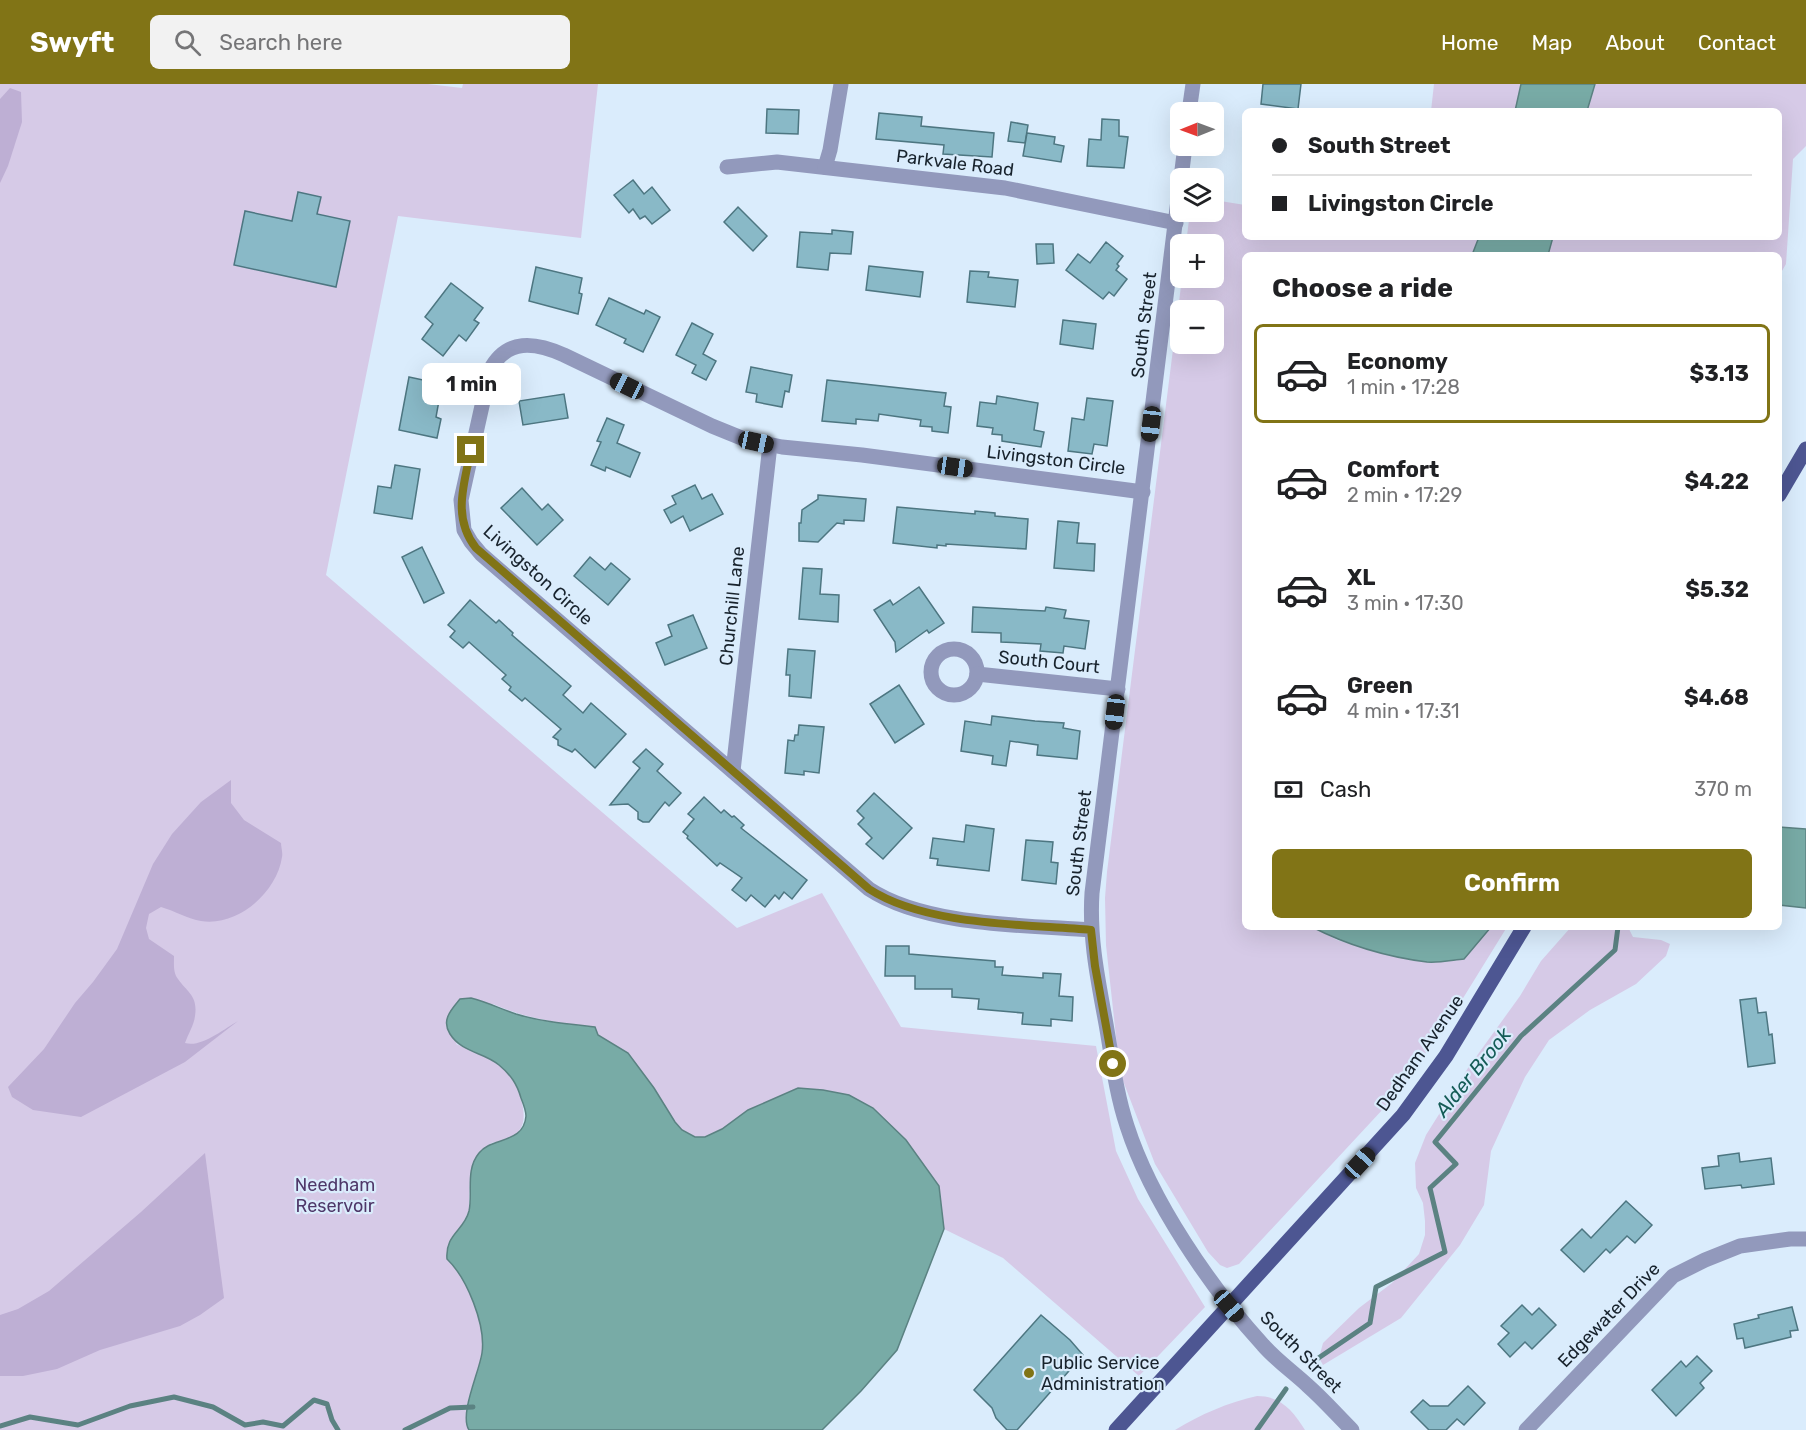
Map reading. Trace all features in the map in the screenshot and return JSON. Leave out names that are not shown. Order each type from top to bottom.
[{"type":"main road","points":[[1782,490],[1806,449]]},
{"type":"main road","name":"Dedham Avenue","points":[[1116,1430],[1389,1131],[1446,1056],[1522,930]]},
{"type":"street","points":[[825,167],[841,84]]},
{"type":"street","points":[[1190,102],[1193,84]]},
{"type":"street","name":"Parkvale Road","points":[[727,167],[777,162],[1005,188],[1176,223]]},
{"type":"street","name":"South Street","points":[[1176,223],[1092,893],[1091,930],[1095,966],[1122,1108],[1143,1166],[1173,1221],[1229,1306],[1265,1347],[1308,1385],[1352,1430]]},
{"type":"street","name":"Livingston Circle","points":[[1091,930],[927,913],[889,901],[869,889],[481,554],[465,530],[462,493],[489,369],[503,353],[524,345],[553,350],[744,439],[770,445],[1143,492]]},
{"type":"street","name":"Churchill Lane","points":[[733,771],[770,445]]},
{"type":"street","name":"South Court","points":[[977,674],[1118,689]]},
{"type":"street","name":"Edgewater Drive","points":[[1526,1430],[1673,1276],[1740,1246],[1806,1239]]},
{"type":"green space","name":"Needham Reservoir","points":[[0,84],[428,84],[462,88],[463,84],[598,84],[581,238],[398,216],[326,575],[737,928],[822,893],[901,1027],[1096,1046],[1116,1151],[1138,1199],[1205,1307],[1139,1376],[1003,1258],[944,1229],[939,1186],[906,1140],[748,1110],[722,1129],[705,1137],[696,1137],[682,1130],[675,1122],[628,1053],[598,1035],[595,1027],[530,1017],[493,1004],[456,1044],[490,1058],[507,1072],[519,1094],[524,1117],[520,1130],[515,1135],[491,1143],[470,1179],[469,1211],[451,1238],[447,1259],[468,1290],[481,1329],[482,1353],[467,1403],[466,1423],[469,1430],[0,1430]]},
{"type":"green space","points":[[1434,84],[1521,84],[1516,108],[1431,108]]},
{"type":"green space","points":[[1595,84],[1806,84],[1806,146],[1793,159],[1786,264],[1782,271],[1782,252],[1549,252],[1552,240],[1782,240],[1782,108],[1588,108]]},
{"type":"green space","points":[[1224,202],[1242,205],[1242,240],[1478,240],[1473,252],[1242,252],[1242,930],[1318,930],[1337,940],[1375,951],[1477,944],[1489,930],[1505,930],[1452,1016],[1397,1094],[1239,1264],[1227,1268],[1220,1265],[1208,1252],[1155,1164],[1120,1073],[1106,945],[1107,872],[1172,354],[1224,354],[1224,300],[1179,300],[1181,288],[1224,288],[1224,234],[1187,234],[1189,222],[1224,222]]},
{"type":"green space","points":[[1568,930],[1630,930],[1633,937],[1661,940],[1670,944],[1666,956],[1636,984],[1590,1010],[1549,1040],[1525,1077],[1491,1151],[1484,1205],[1460,1245],[1401,1318],[1323,1365],[1319,1358],[1323,1343],[1359,1308],[1392,1283],[1419,1254],[1425,1235],[1425,1221],[1423,1203],[1416,1188],[1415,1163],[1426,1135],[1468,1068],[1520,996],[1541,961]]},
{"type":"green space","points":[[1257,1396],[1273,1399],[1286,1406],[1305,1430],[1175,1430],[1214,1410]]},
{"type":"shaded area","points":[[1521,84],[1595,84],[1588,108],[1516,108]]},
{"type":"shaded area","points":[[10,88],[21,92],[22,122],[0,183],[0,99]]},
{"type":"shaded area","points":[[1478,240],[1552,240],[1549,252],[1473,252]]},
{"type":"shaded area","points":[[231,780],[231,803],[244,820],[281,843],[282,857],[279,870],[272,883],[254,904],[242,913],[229,918],[201,921],[161,907],[149,914],[146,928],[149,939],[174,956],[176,977],[194,999],[196,1009],[194,1019],[185,1043],[198,1043],[238,1021],[185,1062],[81,1117],[33,1110],[12,1097],[8,1087],[44,1049],[75,1003],[117,949],[153,864],[172,834],[201,802]]},
{"type":"shaded area","points":[[1782,827],[1806,829],[1806,908],[1782,905]]},
{"type":"shaded area","points":[[1319,930],[1488,930],[1464,959],[1441,962],[1398,957],[1339,939]]},
{"type":"shaded area","points":[[471,998],[526,1017],[595,1027],[598,1035],[628,1053],[675,1122],[682,1130],[695,1137],[705,1137],[722,1129],[748,1110],[798,1088],[849,1095],[873,1108],[906,1140],[939,1186],[944,1229],[897,1350],[822,1430],[469,1430],[466,1414],[482,1353],[481,1329],[468,1290],[447,1259],[447,1251],[452,1238],[467,1218],[472,1167],[479,1153],[491,1144],[520,1131],[526,1116],[518,1088],[507,1072],[493,1061],[461,1045],[447,1029],[448,1015],[453,1007],[460,999]]},
{"type":"shaded area","points":[[205,1153],[224,1298],[180,1326],[100,1350],[57,1369],[23,1376],[0,1376],[0,1315],[18,1309],[49,1291]]},
{"type":"building","points":[[1263,84],[1301,84],[1298,108],[1261,104]]},
{"type":"building","points":[[767,109],[799,110],[798,134],[766,133]]},
{"type":"building","points":[[879,113],[922,117],[921,126],[994,133],[992,157],[943,154],[944,145],[876,139]]},
{"type":"building","points":[[1102,119],[1119,120],[1119,136],[1128,137],[1124,168],[1087,166],[1089,139],[1101,140]]},
{"type":"building","points":[[1011,122],[1028,125],[1025,143],[1008,141]]},
{"type":"building","points":[[1027,133],[1055,137],[1054,144],[1064,146],[1061,162],[1023,156]]},
{"type":"building","points":[[633,180],[644,194],[652,187],[670,210],[652,224],[645,216],[640,219],[633,209],[629,213],[614,195]]},
{"type":"building","points":[[298,192],[321,197],[317,214],[350,221],[336,287],[234,265],[245,211],[292,221]]},
{"type":"building","points":[[738,207],[767,236],[753,251],[724,222]]},
{"type":"building","points":[[832,230],[853,232],[851,254],[830,253],[828,270],[797,267],[800,232],[832,234]]},
{"type":"building","points":[[1106,242],[1123,256],[1116,270],[1127,279],[1114,296],[1109,292],[1103,299],[1066,270],[1078,254],[1090,263]]},
{"type":"building","points":[[1036,244],[1053,244],[1054,263],[1037,264]]},
{"type":"building","points":[[869,266],[923,272],[920,297],[866,290]]},
{"type":"building","points":[[536,267],[582,278],[578,314],[529,301]]},
{"type":"building","points":[[970,271],[989,272],[988,277],[1018,280],[1015,307],[967,302]]},
{"type":"building","points":[[451,283],[483,308],[474,320],[479,323],[466,341],[459,335],[443,356],[422,339],[433,324],[425,317]]},
{"type":"building","points":[[609,298],[644,314],[646,310],[660,317],[643,352],[624,343],[626,339],[596,325]]},
{"type":"building","points":[[1063,320],[1096,324],[1093,349],[1060,344]]},
{"type":"building","points":[[692,323],[713,334],[703,354],[716,361],[706,380],[692,373],[696,365],[676,355]]},
{"type":"building","points":[[751,367],[792,375],[789,392],[785,391],[782,407],[756,402],[757,394],[746,392]]},
{"type":"building","points":[[409,377],[442,384],[436,417],[441,419],[437,438],[399,430]]},
{"type":"building","points":[[827,380],[946,393],[944,406],[951,407],[948,433],[932,431],[932,427],[920,426],[921,420],[879,414],[878,421],[856,419],[856,424],[822,421]]},
{"type":"building","points":[[564,394],[568,418],[523,425],[519,401]]},
{"type":"building","points":[[997,396],[1038,403],[1034,430],[1044,432],[1041,447],[1002,441],[1002,435],[992,434],[993,428],[977,426],[980,402],[996,404]]},
{"type":"building","points":[[1087,398],[1113,401],[1107,446],[1094,444],[1092,454],[1068,451],[1072,418],[1084,420]]},
{"type":"building","points":[[607,418],[624,425],[617,443],[640,453],[630,477],[606,467],[605,471],[591,465],[601,442],[597,441]]},
{"type":"building","points":[[395,465],[420,469],[412,519],[374,513],[378,486],[391,488]]},
{"type":"building","points":[[695,485],[702,499],[712,494],[723,514],[690,531],[683,516],[671,523],[664,510],[676,504],[672,496]]},
{"type":"building","points":[[522,488],[542,510],[548,504],[563,520],[537,545],[501,508]]},
{"type":"building","points":[[818,495],[866,499],[864,521],[844,520],[844,524],[837,523],[818,542],[799,541],[802,510],[818,499]]},
{"type":"building","points":[[897,507],[975,514],[975,511],[995,513],[995,516],[1028,519],[1026,549],[946,544],[946,546],[937,545],[937,548],[893,543]]},
{"type":"building","points":[[1058,521],[1079,523],[1077,543],[1095,544],[1094,571],[1054,568]]},
{"type":"building","points":[[422,547],[444,593],[424,603],[402,557]]},
{"type":"building","points":[[590,557],[605,570],[611,563],[630,579],[608,605],[574,576]]},
{"type":"building","points":[[803,568],[822,569],[820,594],[839,595],[838,622],[799,619]]},
{"type":"building","points":[[919,587],[944,623],[929,633],[927,630],[896,652],[895,642],[874,610],[890,600],[893,605]]},
{"type":"building","points":[[470,600],[496,623],[499,620],[513,633],[512,635],[571,686],[563,695],[583,713],[591,703],[626,734],[595,768],[575,749],[572,752],[558,745],[558,740],[553,737],[561,729],[525,698],[522,701],[509,690],[511,687],[502,679],[506,675],[469,642],[463,648],[450,637],[455,631],[448,625]]},
{"type":"building","points":[[973,607],[1045,611],[1046,607],[1066,610],[1064,618],[1089,621],[1085,649],[1064,646],[1063,653],[1040,651],[1041,644],[1001,642],[1001,633],[972,632]]},
{"type":"building","points":[[693,615],[707,648],[665,665],[656,643],[672,636],[668,625]]},
{"type":"building","points":[[788,649],[815,651],[811,698],[789,696],[790,675],[786,675]]},
{"type":"building","points":[[899,685],[924,724],[895,743],[870,704]]},
{"type":"building","points":[[992,716],[1064,723],[1063,728],[1080,731],[1077,759],[1037,755],[1038,745],[1010,741],[1006,766],[992,764],[993,756],[961,751],[965,721],[991,725]]},
{"type":"building","points":[[799,725],[824,727],[819,773],[804,771],[804,775],[785,773],[788,740],[794,741],[795,735],[798,735]]},
{"type":"building","points":[[646,749],[663,764],[657,771],[681,793],[669,806],[665,802],[649,822],[643,822],[638,819],[638,812],[628,804],[610,805],[640,768],[633,762]]},
{"type":"building","points":[[874,793],[912,828],[883,859],[866,844],[872,838],[858,824],[864,818],[857,811]]},
{"type":"building","points":[[704,797],[721,813],[724,810],[732,817],[734,816],[744,825],[741,828],[807,880],[792,899],[784,892],[779,899],[775,895],[765,907],[751,895],[746,901],[732,890],[742,878],[720,863],[717,866],[687,838],[688,836],[683,832],[694,819],[688,814]]},
{"type":"building","points":[[966,825],[994,829],[989,871],[937,865],[938,859],[930,858],[933,838],[964,842]]},
{"type":"building","points":[[1026,840],[1053,842],[1051,862],[1058,863],[1056,884],[1022,880]]},
{"type":"building","points":[[886,946],[909,946],[909,954],[995,961],[995,967],[1003,967],[1002,975],[1043,978],[1043,973],[1061,974],[1059,996],[1073,997],[1072,1021],[1051,1019],[1051,1026],[1022,1024],[1023,1013],[978,1009],[979,999],[952,997],[952,989],[915,989],[915,976],[885,976]]},
{"type":"building","points":[[1756,998],[1758,1013],[1766,1012],[1769,1035],[1772,1034],[1775,1063],[1748,1067],[1740,1000]]},
{"type":"building","points":[[1739,1153],[1740,1162],[1771,1158],[1774,1184],[1705,1189],[1702,1168],[1719,1166],[1718,1156]]},
{"type":"building","points":[[1626,1201],[1652,1225],[1635,1243],[1627,1236],[1610,1253],[1606,1249],[1584,1272],[1561,1250],[1582,1229],[1591,1238]]},
{"type":"building","points":[[1522,1305],[1532,1315],[1539,1308],[1556,1325],[1532,1349],[1525,1342],[1510,1357],[1498,1344],[1509,1333],[1501,1326]]},
{"type":"building","points":[[1792,1307],[1798,1330],[1790,1331],[1791,1337],[1745,1348],[1743,1338],[1737,1339],[1734,1324],[1759,1318],[1758,1315]]},
{"type":"building","name":"Public Service Administration","points":[[1041,1315],[1070,1340],[1083,1355],[1017,1430],[1007,1430],[996,1418],[992,1408],[974,1390]]},
{"type":"building","points":[[1697,1356],[1712,1371],[1700,1383],[1704,1388],[1676,1416],[1652,1390],[1681,1361],[1686,1367]]},
{"type":"building","points":[[1468,1386],[1485,1403],[1464,1425],[1457,1419],[1446,1430],[1429,1430],[1411,1412],[1423,1400],[1430,1406],[1448,1406]]},
{"type":"waterway","name":"Alder Brook","points":[[1314,1361],[1370,1323],[1376,1287],[1445,1252],[1430,1188],[1456,1164],[1435,1142],[1521,1036],[1615,950],[1618,930]]},
{"type":"waterway","name":"Alder Brook","points":[[1257,1430],[1286,1389]]},
{"type":"waterway","points":[[0,1426],[30,1417],[78,1425],[130,1406],[174,1397],[213,1407],[245,1425],[263,1422],[283,1426],[314,1400],[327,1404],[338,1430]]},
{"type":"waterway","points":[[405,1430],[450,1408],[473,1407]]},
{"type":"place","name":"Public Service Administration","points":[[1029,1373]]},
{"type":"route","points":[[471,450],[461,508],[467,536],[481,554],[869,889],[900,905],[927,913],[979,921],[1091,930],[1095,966],[1113,1064]]}]
